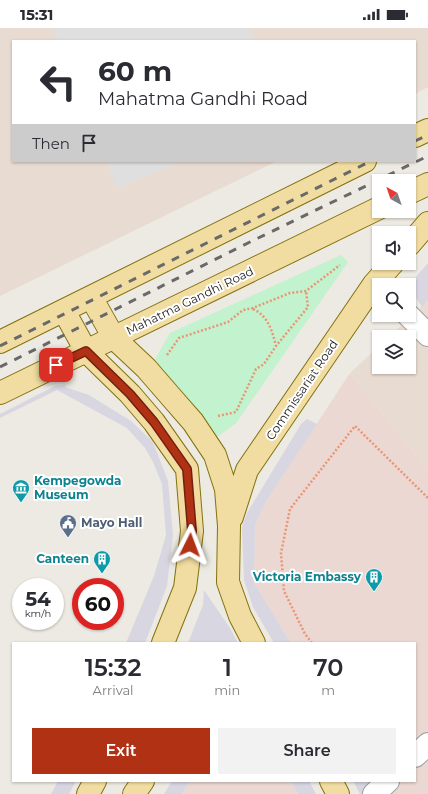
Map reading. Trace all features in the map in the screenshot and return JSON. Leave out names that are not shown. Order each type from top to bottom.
[{"type":"main road","points":[[416,136],[428,130]]},
{"type":"main road","points":[[0,342],[363,162]]},
{"type":"main road","points":[[416,190],[428,184]]},
{"type":"main road","name":"Mahatma Gandhi Road","points":[[0,393],[372,211]]},
{"type":"main road","points":[[416,237],[428,223]]},
{"type":"main road","name":"Commissariat Road","points":[[229,526],[247,470],[372,293]]},
{"type":"main road","name":"Commissariat Road","points":[[91,297],[114,338],[146,368],[193,422],[215,455],[226,489],[229,526],[228,582],[240,616],[253,642]]},
{"type":"main road","points":[[64,311],[86,351],[130,394],[154,422],[187,469],[192,531],[185,588],[163,642]]},
{"type":"main road","points":[[88,794],[94,782]]},
{"type":"main road","points":[[134,794],[143,782]]},
{"type":"main road","points":[[332,782],[338,794]]},
{"type":"lane","points":[[415,322],[428,335]]},
{"type":"lane","points":[[416,755],[428,744]]},
{"type":"lane","points":[[374,794],[387,782]]},
{"type":"path","points":[[165,358],[179,338],[228,322],[243,310],[253,308],[290,293],[306,291],[340,265]]},
{"type":"path","points":[[216,416],[236,412],[256,369],[264,364],[276,346],[308,307],[306,291]]},
{"type":"path","points":[[253,308],[265,316],[276,346]]},
{"type":"path","points":[[311,642],[305,634],[284,590],[281,553],[290,509],[355,426],[428,498]]},
{"type":"shaded area","points":[[0,28],[428,28],[428,87],[416,93],[416,40],[12,40],[12,162],[275,162],[0,296]]},
{"type":"shaded area","points":[[52,28],[250,28],[256,40],[57,40]]},
{"type":"shaded area","points":[[106,162],[180,162],[117,188]]},
{"type":"shaded area","points":[[428,263],[428,300],[422,307],[416,298],[416,278],[415,278]]},
{"type":"shaded area","points":[[428,300],[428,470],[350,373],[372,353],[372,374],[416,374],[416,330],[396,330],[405,322],[416,322],[416,311]]},
{"type":"shaded area","points":[[350,373],[428,470],[428,794],[383,794],[376,782],[416,782],[416,642],[290,642],[254,583],[255,525],[266,501]]},
{"type":"shaded area","points":[[66,385],[65,387],[89,395],[131,421],[153,442],[168,481],[173,535],[167,586],[145,642],[126,642],[154,576],[166,535],[162,484],[153,462],[145,448],[127,428],[57,390],[0,418],[0,414],[55,386]]},
{"type":"shaded area","points":[[307,419],[317,424],[266,501],[255,525],[254,583],[290,642],[273,642],[253,607],[244,580],[242,527],[247,513],[301,424]]},
{"type":"shaded area","points":[[204,590],[230,628],[237,642],[188,642],[203,605]]},
{"type":"shaded area","points":[[57,782],[75,782],[69,794],[51,794]]},
{"type":"shaded area","points":[[171,782],[189,782],[182,794],[164,794]]},
{"type":"shaded area","points":[[189,782],[292,782],[298,794],[182,794]]},
{"type":"shaded area","points":[[292,782],[310,782],[316,794],[298,794]]},
{"type":"shaded area","points":[[354,782],[376,782],[383,794],[360,794]]},
{"type":"green space","points":[[341,255],[348,262],[236,423],[217,437],[154,361],[170,333]]},
{"type":"railway","points":[[416,141],[428,135]]},
{"type":"railway","points":[[416,162],[428,156]]},
{"type":"railway","points":[[0,346],[369,162]]},
{"type":"railway","points":[[0,367],[254,240],[416,162]]},
{"type":"place","name":"Kempegowda Museum","points":[[21,503]]},
{"type":"place","name":"Mayo Hall","points":[[68,538]]},
{"type":"place","name":"Canteen","points":[[102,574]]},
{"type":"place","name":"Victoria Embassy","points":[[374,592]]},
{"type":"route","points":[[56,365],[86,351],[130,394],[154,422],[187,469],[192,531],[190,545]]}]
